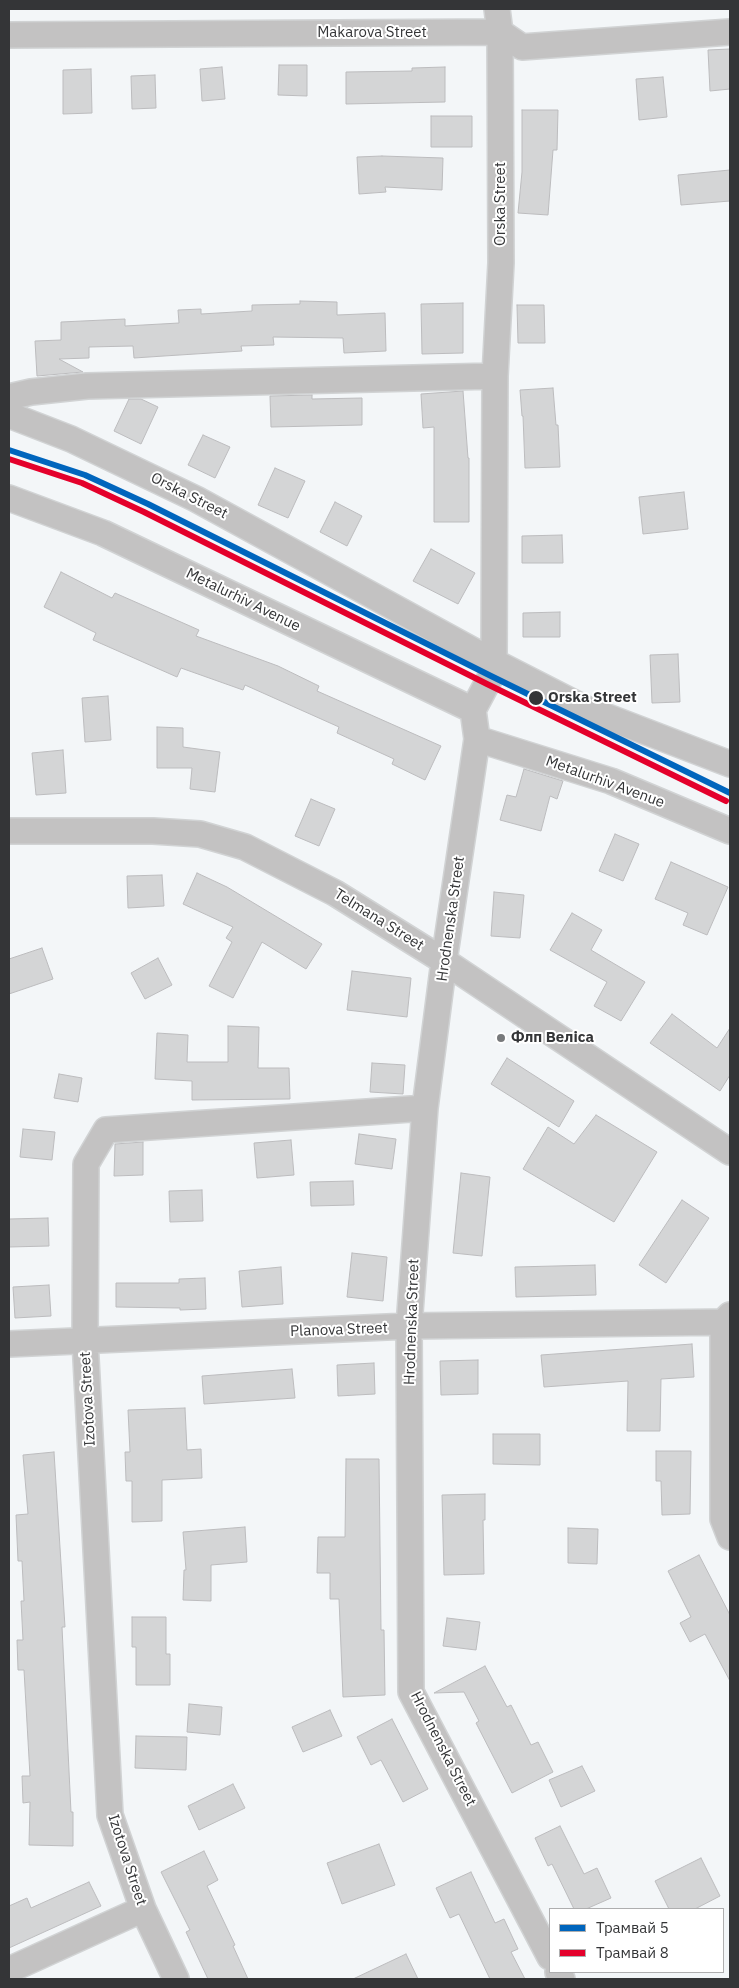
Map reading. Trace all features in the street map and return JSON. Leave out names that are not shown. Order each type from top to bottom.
[{"type":"street","points":[[498,21],[522,48],[730,32]]},
{"type":"street","name":"Makarova Street","points":[[9,35],[498,21]]},
{"type":"street","name":"Orska Street","points":[[494,662],[494,376],[501,264],[498,21]]},
{"type":"street","points":[[9,396],[87,386],[494,376]]},
{"type":"street","name":"Orska Street","points":[[9,415],[71,439],[196,498],[494,662],[584,708],[730,764]]},
{"type":"street","name":"Metalurhiv Avenue","points":[[9,498],[103,533],[473,710]]},
{"type":"street","points":[[473,710],[491,676],[494,662]]},
{"type":"street","name":"Hrodnenska Street","points":[[473,710],[477,739],[444,961],[426,1108],[409,1326],[411,1692],[549,1954]]},
{"type":"street","name":"Metalurhiv Avenue","points":[[477,739],[611,782],[730,831]]},
{"type":"street","name":"Telmana Street","points":[[9,830],[153,831],[200,834],[245,847],[335,893],[444,961],[730,1152]]},
{"type":"street","name":"Izotova Street","points":[[176,1979],[143,1909],[110,1815],[85,1340],[86,1164],[106,1130],[426,1108]]},
{"type":"street","points":[[728,1319],[723,1519],[730,1537]]},
{"type":"street","name":"Planova Street","points":[[9,1344],[409,1326],[728,1319]]},
{"type":"street","points":[[9,1970],[143,1909]]},
{"type":"building","points":[[730,49],[730,89],[710,91],[708,50]]},
{"type":"building","points":[[279,65],[307,65],[307,96],[278,95]]},
{"type":"building","points":[[222,67],[225,99],[202,101],[200,69]]},
{"type":"building","points":[[445,67],[445,102],[346,104],[346,72],[412,71],[412,68]]},
{"type":"building","points":[[91,69],[92,113],[63,114],[63,70]]},
{"type":"building","points":[[155,75],[156,108],[132,109],[131,76]]},
{"type":"building","points":[[663,77],[667,117],[639,120],[636,79]]},
{"type":"building","points":[[522,110],[558,110],[557,150],[553,150],[548,215],[518,213],[522,172]]},
{"type":"building","points":[[431,116],[472,116],[472,147],[431,147]]},
{"type":"building","points":[[357,157],[443,158],[442,190],[385,187],[386,192],[359,194]]},
{"type":"building","points":[[730,170],[730,201],[681,205],[678,175]]},
{"type":"building","points":[[300,301],[337,302],[337,315],[385,313],[386,351],[344,353],[343,338],[273,337],[274,345],[241,346],[242,351],[134,358],[133,346],[89,347],[89,358],[59,359],[83,372],[37,376],[35,341],[61,340],[61,322],[125,319],[125,326],[179,323],[178,310],[201,309],[201,314],[252,311],[252,305],[300,304]]},
{"type":"building","points":[[463,303],[463,353],[422,354],[421,304]]},
{"type":"building","points":[[517,305],[544,305],[545,343],[518,343]]},
{"type":"building","points":[[553,388],[556,425],[558,425],[560,467],[525,468],[520,390]]},
{"type":"building","points":[[463,391],[469,458],[469,522],[434,522],[434,427],[423,428],[421,394]]},
{"type":"building","points":[[312,395],[312,399],[362,398],[362,425],[271,427],[270,396]]},
{"type":"building","points":[[129,399],[141,399],[158,407],[141,444],[114,431]]},
{"type":"building","points":[[203,435],[230,447],[215,478],[188,465]]},
{"type":"building","points":[[275,468],[305,481],[288,518],[258,505]]},
{"type":"building","points":[[684,492],[688,529],[643,534],[639,497]]},
{"type":"building","points":[[335,502],[362,516],[347,546],[320,532]]},
{"type":"building","points":[[562,535],[563,563],[522,563],[522,536]]},
{"type":"building","points":[[431,549],[475,573],[458,604],[413,581]]},
{"type":"building","points":[[61,572],[112,598],[115,593],[199,630],[196,636],[278,666],[319,686],[317,691],[441,746],[425,780],[392,764],[394,759],[337,733],[339,727],[245,685],[243,690],[181,668],[177,677],[93,640],[96,633],[44,607]]},
{"type":"building","points":[[560,612],[560,637],[523,637],[523,613]]},
{"type":"building","points":[[678,654],[680,702],[652,703],[650,655]]},
{"type":"building","points":[[108,696],[111,740],[85,742],[82,698]]},
{"type":"building","points":[[157,727],[183,728],[183,747],[220,752],[215,792],[190,789],[192,768],[157,768]]},
{"type":"building","points":[[63,750],[66,793],[36,795],[32,753]]},
{"type":"building","points":[[524,769],[563,781],[557,799],[550,796],[541,831],[500,820],[507,795],[516,797]]},
{"type":"building","points":[[311,799],[335,809],[319,846],[295,836]]},
{"type":"building","points":[[615,834],[639,844],[623,881],[599,871]]},
{"type":"building","points":[[671,862],[728,887],[707,935],[683,925],[688,913],[655,899]]},
{"type":"building","points":[[197,873],[227,887],[322,944],[306,969],[262,942],[233,998],[209,986],[232,942],[226,938],[233,927],[183,904]]},
{"type":"building","points":[[162,875],[164,906],[128,908],[127,876]]},
{"type":"building","points":[[494,892],[524,895],[520,938],[491,936]]},
{"type":"building","points":[[572,913],[602,930],[591,950],[645,982],[621,1021],[594,1006],[607,982],[550,950]]},
{"type":"building","points":[[42,948],[53,979],[9,994],[9,959]]},
{"type":"building","points":[[158,958],[172,985],[145,999],[131,973]]},
{"type":"building","points":[[352,971],[411,978],[407,1017],[347,1010]]},
{"type":"building","points":[[672,1014],[717,1048],[730,1028],[730,1075],[720,1091],[650,1043]]},
{"type":"building","points":[[228,1026],[259,1027],[258,1068],[289,1068],[290,1099],[192,1100],[192,1081],[155,1079],[157,1033],[188,1035],[187,1062],[228,1062]]},
{"type":"building","points":[[507,1058],[574,1101],[559,1127],[491,1084]]},
{"type":"building","points":[[372,1063],[405,1065],[403,1094],[370,1092]]},
{"type":"building","points":[[59,1074],[82,1078],[78,1102],[54,1098]]},
{"type":"building","points":[[596,1115],[657,1152],[614,1222],[523,1169],[548,1127],[574,1144]]},
{"type":"building","points":[[23,1129],[55,1132],[52,1160],[20,1157]]},
{"type":"building","points":[[359,1134],[396,1139],[392,1169],[355,1164]]},
{"type":"building","points":[[291,1140],[294,1175],[257,1178],[254,1143]]},
{"type":"building","points":[[143,1142],[143,1175],[114,1176],[115,1144]]},
{"type":"building","points":[[461,1173],[490,1177],[482,1256],[453,1253]]},
{"type":"building","points":[[353,1181],[354,1205],[311,1206],[310,1182]]},
{"type":"building","points":[[202,1190],[203,1221],[170,1222],[169,1191]]},
{"type":"building","points":[[682,1200],[709,1218],[666,1283],[639,1265]]},
{"type":"building","points":[[48,1218],[49,1246],[9,1247],[9,1219]]},
{"type":"building","points":[[352,1253],[387,1257],[383,1301],[347,1297]]},
{"type":"building","points":[[595,1265],[596,1295],[516,1297],[515,1267]]},
{"type":"building","points":[[281,1267],[283,1304],[242,1307],[239,1271]]},
{"type":"building","points":[[205,1278],[206,1309],[180,1310],[180,1308],[116,1307],[116,1283],[179,1283],[179,1279]]},
{"type":"building","points":[[49,1285],[51,1316],[15,1318],[13,1287]]},
{"type":"building","points":[[692,1344],[694,1377],[661,1379],[660,1431],[627,1431],[628,1381],[544,1387],[541,1355]]},
{"type":"building","points":[[478,1360],[478,1394],[441,1395],[440,1361]]},
{"type":"building","points":[[374,1363],[375,1394],[338,1396],[337,1365]]},
{"type":"building","points":[[292,1369],[295,1398],[204,1404],[202,1376]]},
{"type":"building","points":[[185,1408],[187,1450],[201,1449],[202,1478],[162,1480],[162,1521],[132,1522],[132,1481],[126,1481],[125,1452],[130,1452],[128,1410]]},
{"type":"building","points":[[493,1434],[540,1434],[540,1465],[493,1464]]},
{"type":"building","points":[[656,1451],[691,1451],[690,1514],[662,1515],[661,1481],[656,1481]]},
{"type":"building","points":[[54,1452],[65,1627],[62,1627],[71,1812],[73,1812],[73,1846],[29,1845],[30,1802],[23,1803],[22,1776],[30,1776],[24,1670],[18,1670],[17,1640],[23,1640],[21,1601],[24,1601],[22,1561],[18,1561],[16,1515],[28,1514],[23,1455]]},
{"type":"building","points":[[346,1459],[379,1459],[381,1630],[384,1630],[385,1695],[343,1697],[339,1599],[330,1599],[330,1573],[317,1573],[318,1537],[345,1537]]},
{"type":"building","points":[[485,1494],[485,1520],[483,1520],[484,1574],[444,1575],[442,1495]]},
{"type":"building","points":[[245,1527],[247,1562],[211,1565],[211,1601],[183,1600],[184,1570],[186,1570],[183,1532]]},
{"type":"building","points":[[568,1528],[598,1529],[597,1564],[568,1563]]},
{"type":"building","points":[[699,1555],[730,1615],[730,1681],[705,1634],[690,1642],[680,1623],[691,1617],[668,1571]]},
{"type":"building","points":[[132,1617],[166,1617],[166,1654],[170,1654],[170,1685],[136,1685],[136,1647],[132,1647]]},
{"type":"building","points":[[447,1618],[480,1622],[476,1650],[443,1646]]},
{"type":"building","points":[[485,1666],[507,1707],[511,1705],[531,1745],[538,1742],[553,1772],[512,1793],[476,1723],[479,1721],[464,1692],[434,1693]]},
{"type":"building","points":[[189,1704],[222,1707],[220,1735],[187,1732]]},
{"type":"building","points":[[330,1710],[342,1736],[303,1752],[292,1727]]},
{"type":"building","points":[[392,1719],[428,1789],[403,1802],[381,1760],[371,1765],[357,1737]]},
{"type":"building","points":[[136,1736],[187,1737],[186,1770],[135,1768]]},
{"type":"building","points":[[582,1766],[595,1791],[561,1807],[549,1780]]},
{"type":"building","points":[[233,1784],[245,1808],[199,1830],[188,1806]]},
{"type":"building","points":[[560,1826],[584,1874],[597,1868],[611,1898],[588,1908],[574,1908],[552,1864],[548,1866],[535,1838]]},
{"type":"building","points":[[379,1844],[395,1885],[342,1904],[327,1863]]},
{"type":"building","points":[[204,1851],[218,1880],[207,1886],[235,1945],[233,1946],[248,1979],[208,1979],[186,1932],[190,1930],[161,1872]]},
{"type":"building","points":[[701,1858],[720,1896],[697,1908],[668,1908],[655,1881]]},
{"type":"building","points":[[471,1872],[495,1923],[504,1919],[518,1949],[511,1952],[525,1979],[490,1979],[459,1914],[450,1918],[436,1888]]},
{"type":"building","points":[[89,1882],[101,1906],[9,1948],[9,1906],[27,1898],[31,1908]]},
{"type":"building","points":[[406,1954],[418,1979],[353,1979]]},
{"type":"tram line","name":"5","points":[[9,450],[85,475],[148,504],[491,676],[730,793]]},
{"type":"tram line","name":"8","points":[[9,459],[82,483],[144,512],[487,684],[726,801]]},
{"type":"place","name":"Orska Street","points":[[536,698]]},
{"type":"place","name":"Флп Веліса","points":[[501,1038]]}]
